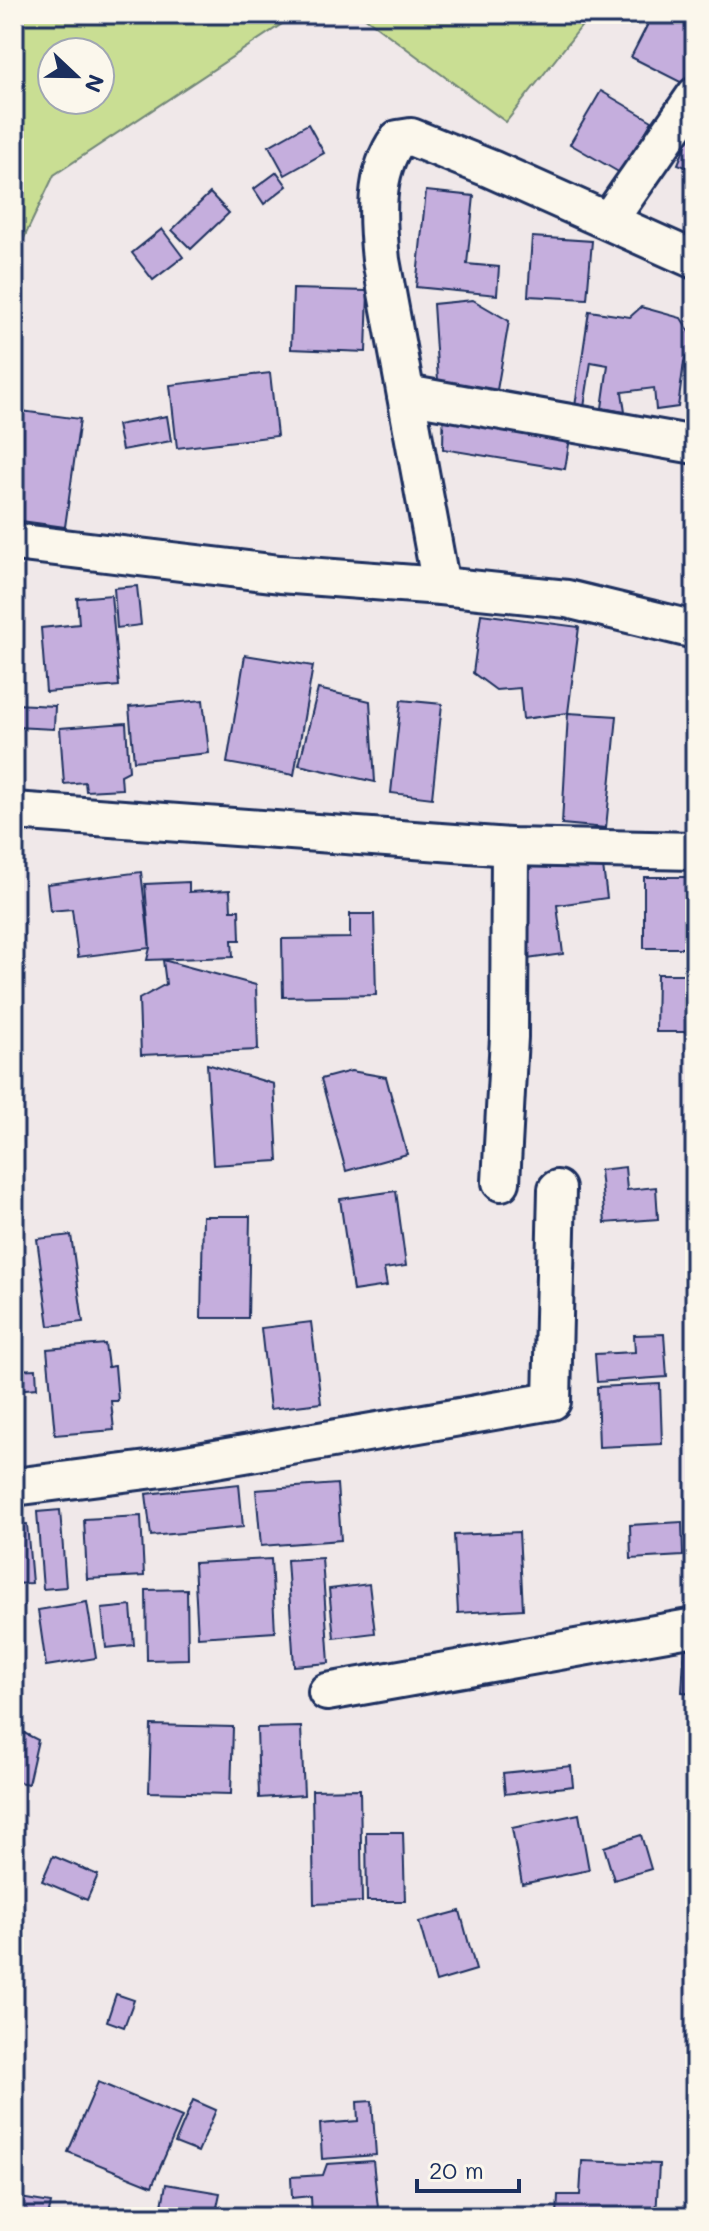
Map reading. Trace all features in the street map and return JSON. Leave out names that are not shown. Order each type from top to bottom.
[{"type":"street","points":[[609,220],[695,96]]},
{"type":"street","points":[[441,586],[381,260],[376,211],[388,152],[398,139],[411,137],[609,220],[695,260]]},
{"type":"street","points":[[406,394],[695,445]]},
{"type":"street","points":[[14,542],[280,574],[567,599],[695,630]]},
{"type":"street","points":[[14,811],[510,847],[695,851]]},
{"type":"street","points":[[501,1182],[509,1037],[510,847]]},
{"type":"street","points":[[14,1487],[163,1468],[552,1401],[557,1189]]},
{"type":"street","points":[[327,1692],[695,1627]]},
{"type":"green space","points":[[14,14],[297,14],[54,175],[14,259]]},
{"type":"green space","points":[[360,14],[591,14],[506,122]]},
{"type":"building","points":[[653,14],[695,14],[694,89],[631,57]]},
{"type":"building","points":[[601,91],[652,121],[622,174],[570,144]]},
{"type":"building","points":[[695,122],[695,185],[687,182],[691,169],[678,164]]},
{"type":"building","points":[[308,124],[324,153],[285,175],[269,146]]},
{"type":"building","points":[[277,172],[287,186],[264,204],[254,189]]},
{"type":"building","points":[[426,191],[474,196],[467,264],[499,267],[497,295],[416,287]]},
{"type":"building","points":[[210,193],[229,213],[191,249],[172,230]]},
{"type":"building","points":[[162,229],[183,257],[153,280],[132,253]]},
{"type":"building","points":[[532,237],[592,241],[587,299],[528,296]]},
{"type":"building","points":[[293,289],[368,291],[366,352],[291,349]]},
{"type":"building","points":[[473,300],[509,321],[497,390],[438,381],[433,304]]},
{"type":"building","points":[[641,307],[681,318],[695,340],[684,362],[678,407],[656,410],[654,388],[622,392],[625,412],[602,408],[608,365],[591,362],[583,414],[574,413],[589,311],[630,317]]},
{"type":"building","points":[[270,373],[277,436],[177,448],[170,385]]},
{"type":"building","points":[[444,390],[574,413],[565,469],[443,449]]},
{"type":"building","points":[[14,410],[80,419],[65,527],[14,520]]},
{"type":"building","points":[[167,416],[171,441],[122,450],[117,425]]},
{"type":"building","points":[[137,586],[141,625],[117,628],[114,588]]},
{"type":"building","points":[[111,595],[119,686],[46,692],[41,628],[79,624],[77,598]]},
{"type":"building","points":[[481,614],[579,627],[568,713],[523,719],[520,688],[496,690],[473,673]]},
{"type":"building","points":[[245,655],[313,666],[294,775],[227,763]]},
{"type":"building","points":[[318,689],[370,701],[375,782],[299,765]]},
{"type":"building","points":[[203,700],[209,753],[134,761],[129,707]]},
{"type":"building","points":[[401,700],[442,704],[432,798],[391,793]]},
{"type":"building","points":[[14,704],[55,706],[54,729],[14,727]]},
{"type":"building","points":[[568,713],[617,716],[606,828],[562,824]]},
{"type":"building","points":[[126,723],[129,771],[121,775],[122,789],[86,791],[85,782],[64,784],[60,728]]},
{"type":"building","points":[[601,851],[607,898],[557,905],[563,954],[513,961],[501,864]]},
{"type":"building","points":[[141,872],[150,948],[78,957],[72,909],[50,911],[47,884]]},
{"type":"building","points":[[644,877],[695,877],[695,948],[644,948]]},
{"type":"building","points":[[189,882],[189,892],[230,890],[231,910],[239,910],[240,940],[232,940],[233,957],[147,960],[150,948],[145,884]]},
{"type":"building","points":[[350,914],[374,914],[376,995],[283,997],[282,939],[350,938]]},
{"type":"building","points":[[163,960],[256,985],[258,1050],[141,1055],[139,999],[166,984]]},
{"type":"building","points":[[657,974],[695,974],[695,1032],[656,1032]]},
{"type":"building","points":[[207,1064],[274,1084],[278,1161],[213,1165]]},
{"type":"building","points":[[351,1071],[386,1077],[407,1154],[346,1171],[321,1079]]},
{"type":"building","points":[[625,1167],[627,1190],[656,1187],[658,1219],[605,1223],[600,1170]]},
{"type":"building","points":[[396,1191],[406,1266],[384,1269],[387,1286],[353,1291],[340,1199]]},
{"type":"building","points":[[203,1216],[250,1216],[248,1318],[201,1318]]},
{"type":"building","points":[[71,1235],[83,1322],[49,1326],[37,1239]]},
{"type":"building","points":[[311,1322],[321,1403],[270,1409],[261,1328]]},
{"type":"building","points":[[664,1334],[667,1377],[597,1382],[595,1354],[635,1352],[634,1335]]},
{"type":"building","points":[[105,1344],[108,1367],[115,1366],[118,1401],[111,1401],[114,1430],[55,1435],[47,1349]]},
{"type":"building","points":[[36,1369],[37,1388],[14,1390],[14,1370]]},
{"type":"building","points":[[660,1384],[662,1444],[599,1447],[597,1387]]},
{"type":"building","points":[[239,1484],[243,1527],[151,1536],[146,1494]]},
{"type":"building","points":[[337,1484],[341,1540],[261,1546],[256,1490]]},
{"type":"building","points":[[60,1510],[66,1587],[43,1589],[37,1512]]},
{"type":"building","points":[[141,1516],[144,1576],[87,1579],[84,1519]]},
{"type":"building","points":[[682,1522],[683,1556],[631,1559],[630,1525]]},
{"type":"building","points":[[27,1524],[32,1583],[14,1584],[14,1525]]},
{"type":"building","points":[[519,1532],[523,1609],[458,1613],[454,1535]]},
{"type":"building","points":[[322,1558],[329,1663],[294,1666],[287,1560]]},
{"type":"building","points":[[271,1559],[275,1632],[198,1637],[194,1563]]},
{"type":"building","points":[[369,1584],[375,1633],[334,1638],[329,1589]]},
{"type":"building","points":[[187,1589],[188,1659],[147,1660],[146,1590]]},
{"type":"building","points":[[87,1602],[96,1658],[46,1666],[38,1610]]},
{"type":"building","points":[[131,1606],[134,1645],[106,1648],[102,1609]]},
{"type":"building","points":[[685,1641],[695,1642],[695,1693],[682,1692]]},
{"type":"building","points":[[151,1725],[233,1727],[231,1794],[149,1792]]},
{"type":"building","points":[[301,1727],[304,1795],[259,1798],[257,1728]]},
{"type":"building","points":[[16,1729],[38,1740],[28,1784],[14,1781]]},
{"type":"building","points":[[571,1766],[573,1786],[505,1794],[503,1773]]},
{"type":"building","points":[[360,1789],[362,1902],[314,1904],[312,1790]]},
{"type":"building","points":[[579,1814],[589,1870],[522,1884],[512,1828]]},
{"type":"building","points":[[366,1832],[403,1832],[405,1901],[367,1901]]},
{"type":"building","points":[[641,1835],[651,1869],[614,1880],[604,1847]]},
{"type":"building","points":[[53,1856],[98,1875],[87,1900],[42,1881]]},
{"type":"building","points":[[460,1911],[476,1970],[436,1982],[419,1922]]},
{"type":"building","points":[[116,1994],[134,2000],[124,2027],[107,2021]]},
{"type":"building","points":[[98,2082],[182,2117],[152,2186],[68,2152]]},
{"type":"building","points":[[193,2100],[216,2110],[198,2152],[175,2143]]},
{"type":"building","points":[[372,2101],[376,2155],[322,2159],[320,2124],[358,2121],[357,2102]]},
{"type":"building","points":[[373,2161],[379,2217],[312,2217],[311,2196],[292,2198],[291,2177],[323,2175],[327,2164]]},
{"type":"building","points":[[582,2161],[659,2164],[656,2217],[557,2217],[558,2195],[580,2195]]},
{"type":"building","points":[[166,2184],[220,2193],[215,2217],[160,2217]]},
{"type":"building","points":[[14,2197],[51,2203],[48,2217],[14,2217]]}]
